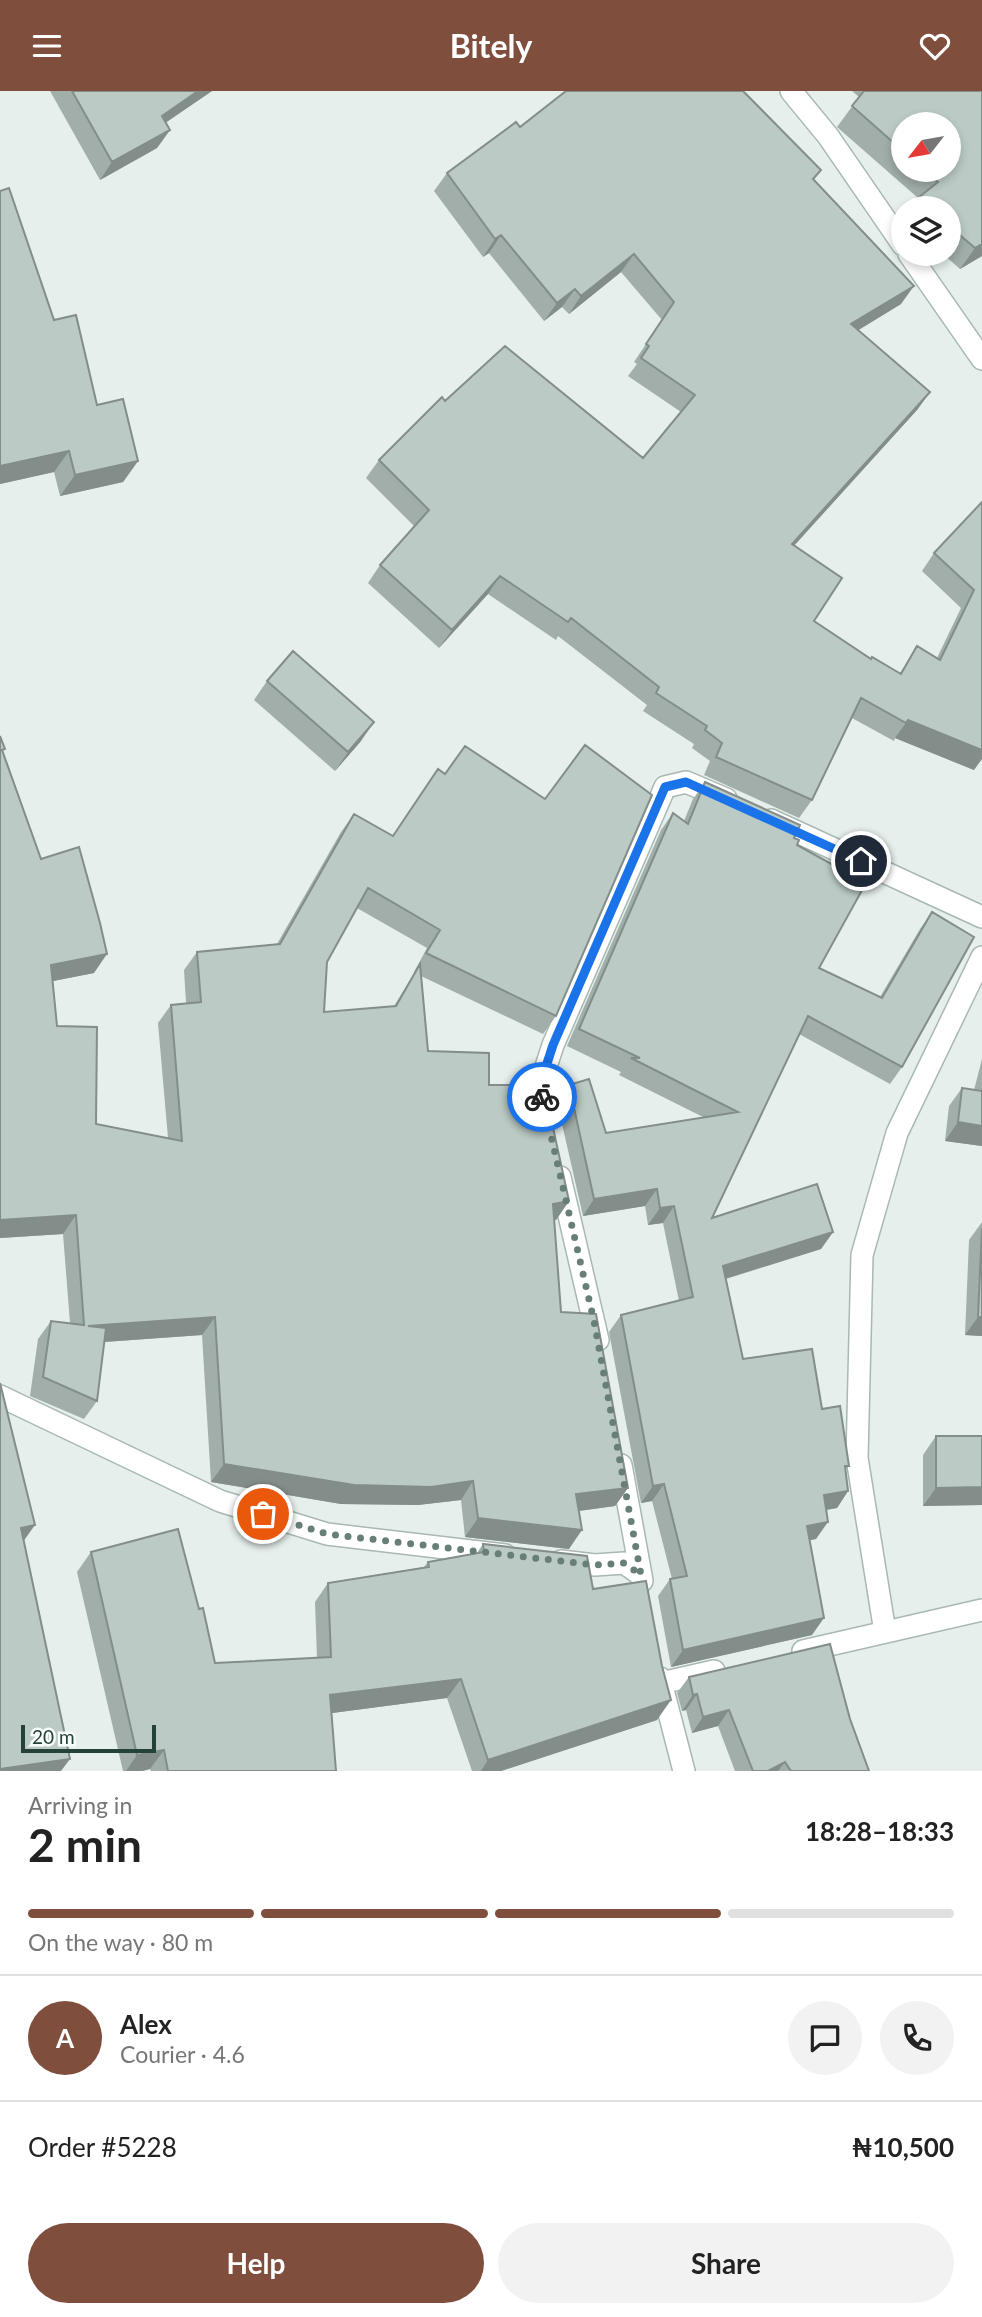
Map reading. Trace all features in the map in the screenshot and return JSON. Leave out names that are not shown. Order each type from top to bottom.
[{"type":"street","points":[[792,91],[828,136],[891,227]]},
{"type":"street","points":[[917,266],[982,359]]},
{"type":"street","points":[[602,1361],[540,1085],[553,1045],[665,787],[686,782],[982,917]]},
{"type":"street","points":[[885,1632],[857,1458],[862,1255],[897,1133],[982,957]]},
{"type":"street","points":[[0,1397],[220,1501],[327,1534],[595,1565],[624,1563],[641,1575]]},
{"type":"street","points":[[617,1441],[646,1602]]},
{"type":"street","points":[[779,1656],[982,1609]]},
{"type":"street","points":[[656,1656],[684,1771]]},
{"type":"street","points":[[661,1683],[740,1665]]},
{"type":"building","points":[[72,91],[198,91],[162,116],[170,130],[112,162]]},
{"type":"building","points":[[566,91],[743,91],[821,170],[813,179],[891,262],[891,266],[895,266],[914,286],[851,324],[930,392],[792,544],[842,578],[814,621],[871,659],[872,657],[901,674],[917,646],[940,660],[974,590],[934,553],[982,502],[982,750],[908,720],[906,723],[861,698],[812,800],[716,757],[722,743],[705,730],[707,726],[656,693],[659,687],[571,618],[568,622],[500,576],[452,630],[380,565],[429,510],[379,460],[442,397],[445,401],[505,346],[643,458],[695,395],[641,358],[649,346],[646,344],[674,302],[634,254],[581,296],[575,289],[557,303],[501,235],[495,239],[447,173],[516,122],[520,127]]},
{"type":"building","points":[[864,91],[982,91],[982,244],[975,248],[961,236],[961,196],[920,196],[938,182],[961,182],[961,112],[891,112],[891,140],[852,106]]},
{"type":"building","points":[[9,188],[54,320],[76,315],[97,405],[123,399],[138,461],[75,475],[69,451],[0,466],[0,191]]},
{"type":"building","points":[[293,651],[374,722],[348,752],[267,681]]},
{"type":"building","points":[[0,736],[5,749],[2,750],[41,859],[79,847],[100,923],[107,954],[51,965],[57,1026],[97,1027],[96,1124],[182,1141],[171,1005],[201,1002],[197,952],[280,944],[354,814],[393,836],[438,769],[445,774],[465,746],[545,799],[585,745],[652,795],[556,1016],[426,953],[440,930],[368,888],[327,962],[324,1012],[396,1006],[420,964],[428,1051],[489,1053],[489,1085],[513,1085],[514,1101],[545,1091],[569,1201],[553,1204],[561,1312],[596,1314],[628,1488],[576,1494],[582,1530],[478,1518],[473,1481],[431,1487],[354,1485],[224,1464],[215,1317],[88,1326],[106,1328],[97,1401],[43,1377],[51,1321],[84,1325],[76,1215],[0,1220]]},
{"type":"building","points":[[705,782],[800,825],[794,838],[799,840],[797,845],[866,883],[819,968],[882,998],[932,912],[974,937],[902,1067],[808,1016],[712,1218],[817,1184],[833,1232],[723,1266],[743,1359],[812,1349],[822,1409],[840,1406],[849,1466],[845,1466],[848,1491],[824,1495],[828,1522],[807,1526],[824,1618],[683,1650],[670,1579],[687,1576],[664,1484],[653,1486],[621,1315],[693,1297],[674,1206],[660,1208],[657,1189],[594,1199],[569,1085],[589,1079],[606,1133],[738,1112],[631,1058],[640,1058],[579,1029],[673,813],[688,824]]},
{"type":"building","points":[[962,1088],[982,1091],[982,1126],[958,1122]]},
{"type":"building","points":[[982,1228],[982,1317],[978,1317]]},
{"type":"building","points":[[0,1383],[35,1525],[21,1528],[70,1759],[0,1769]]},
{"type":"building","points":[[936,1436],[982,1436],[982,1487],[936,1488]]},
{"type":"building","points":[[178,1529],[199,1609],[203,1608],[215,1663],[331,1657],[328,1583],[429,1567],[428,1562],[484,1552],[483,1544],[587,1556],[593,1589],[646,1581],[671,1700],[488,1760],[461,1679],[330,1695],[336,1771],[168,1771],[164,1750],[137,1755],[91,1552]]},
{"type":"building","points":[[830,1644],[850,1719],[869,1771],[791,1771],[785,1762],[768,1771],[753,1771],[729,1710],[703,1717],[697,1694],[693,1695],[689,1677]]},
{"type":"way so far","points":[[263,1514],[327,1534],[595,1565],[624,1563],[641,1575],[594,1321],[542,1097]]},
{"type":"route","points":[[542,1097],[540,1085],[553,1045],[665,787],[686,782],[861,861]]}]
